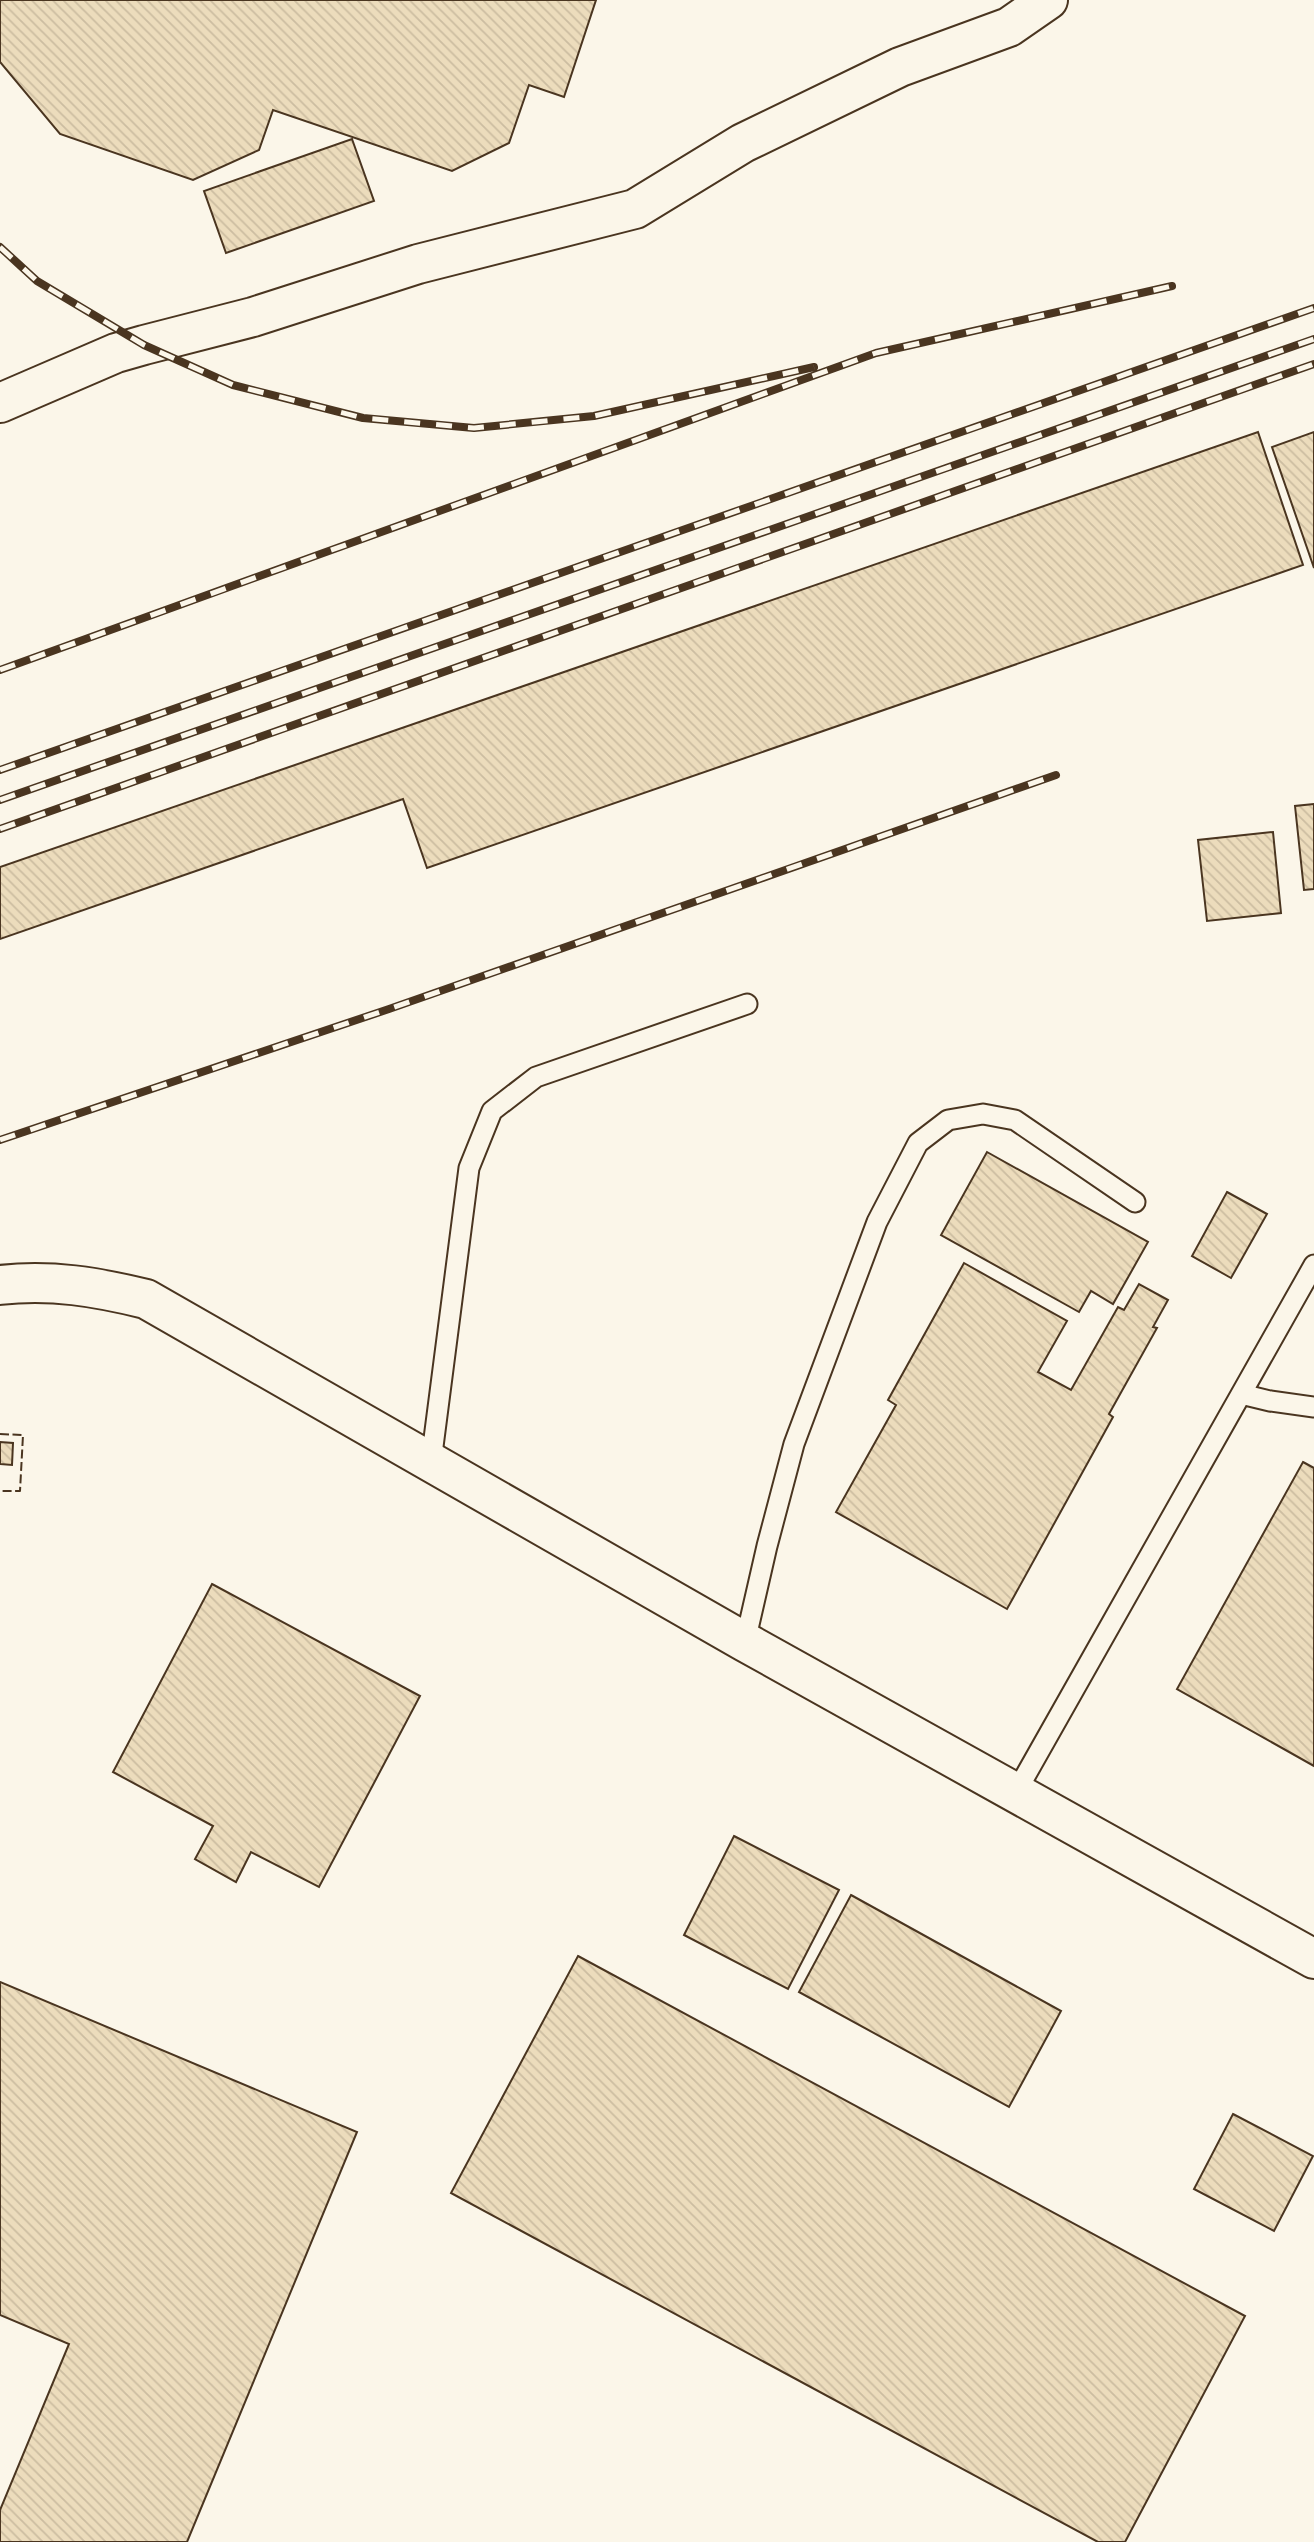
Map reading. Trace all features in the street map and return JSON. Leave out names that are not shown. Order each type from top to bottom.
[{"type":"street","points":[[0,403],[135,348],[253,317],[418,264],[635,209],[743,144],[900,67],[1009,27],[1048,0]]},
{"type":"street","points":[[0,1285],[52,1282],[99,1288],[146,1299],[1015,1794],[1314,1958]]},
{"type":"lane","points":[[431,1462],[469,1168],[492,1111],[537,1077],[747,1004]]},
{"type":"lane","points":[[746,1642],[767,1546],[794,1444],[877,1222],[918,1143],[948,1120],[983,1114],[1015,1120],[1135,1202]]},
{"type":"lane","points":[[1015,1794],[1314,1265]]},
{"type":"lane","points":[[1241,1394],[1314,1407]]},
{"type":"building","points":[[0,0],[596,0],[564,97],[529,85],[509,143],[452,171],[273,110],[259,150],[193,180],[60,134],[0,62]]},
{"type":"building","points":[[352,139],[374,201],[226,253],[204,191]]},
{"type":"building","points":[[1258,432],[1303,565],[427,868],[403,799],[0,939],[0,867]]},
{"type":"building","points":[[1314,432],[1314,568],[1272,447]]},
{"type":"building","points":[[1314,804],[1314,889],[1304,890],[1295,806]]},
{"type":"building","points":[[1273,832],[1281,913],[1207,921],[1198,840]]},
{"type":"building","points":[[987,1152],[1148,1242],[1113,1304],[1091,1291],[1079,1312],[941,1235]]},
{"type":"building","points":[[1227,1192],[1267,1214],[1231,1278],[1192,1256]]},
{"type":"building","points":[[964,1263],[1067,1321],[1038,1372],[1071,1390],[1118,1307],[1124,1310],[1139,1284],[1168,1300],[1153,1327],[1157,1328],[1109,1414],[1113,1417],[1007,1609],[836,1512],[896,1405],[888,1400]]},
{"type":"building","points":[[0,1442],[13,1443],[12,1465],[0,1464]]},
{"type":"building","points":[[1303,1462],[1314,1468],[1314,1766],[1177,1689]]},
{"type":"building","points":[[212,1584],[420,1696],[319,1887],[251,1852],[236,1882],[195,1859],[213,1826],[113,1772]]},
{"type":"building","points":[[734,1836],[839,1890],[788,1989],[684,1935]]},
{"type":"building","points":[[851,1895],[1061,2011],[1009,2107],[799,1992]]},
{"type":"building","points":[[578,1956],[1245,2316],[1125,2542],[1098,2542],[451,2193]]},
{"type":"building","points":[[0,1982],[357,2132],[187,2542],[0,2542],[0,2510],[69,2344],[0,2315]]},
{"type":"building","points":[[1233,2114],[1313,2156],[1274,2231],[1194,2189]]},
{"type":"railway","points":[[0,247],[37,281],[144,345],[233,385],[363,418],[474,428],[594,416],[814,367]]},
{"type":"railway","points":[[0,670],[876,353],[1172,286]]},
{"type":"railway","points":[[0,770],[1314,308]]},
{"type":"railway","points":[[0,800],[1314,339]]},
{"type":"railway","points":[[0,829],[1314,364]]},
{"type":"railway","points":[[0,1140],[389,1009],[1056,775]]},
{"type":"fence","points":[[0,1434],[23,1435],[20,1491],[0,1491]]}]
